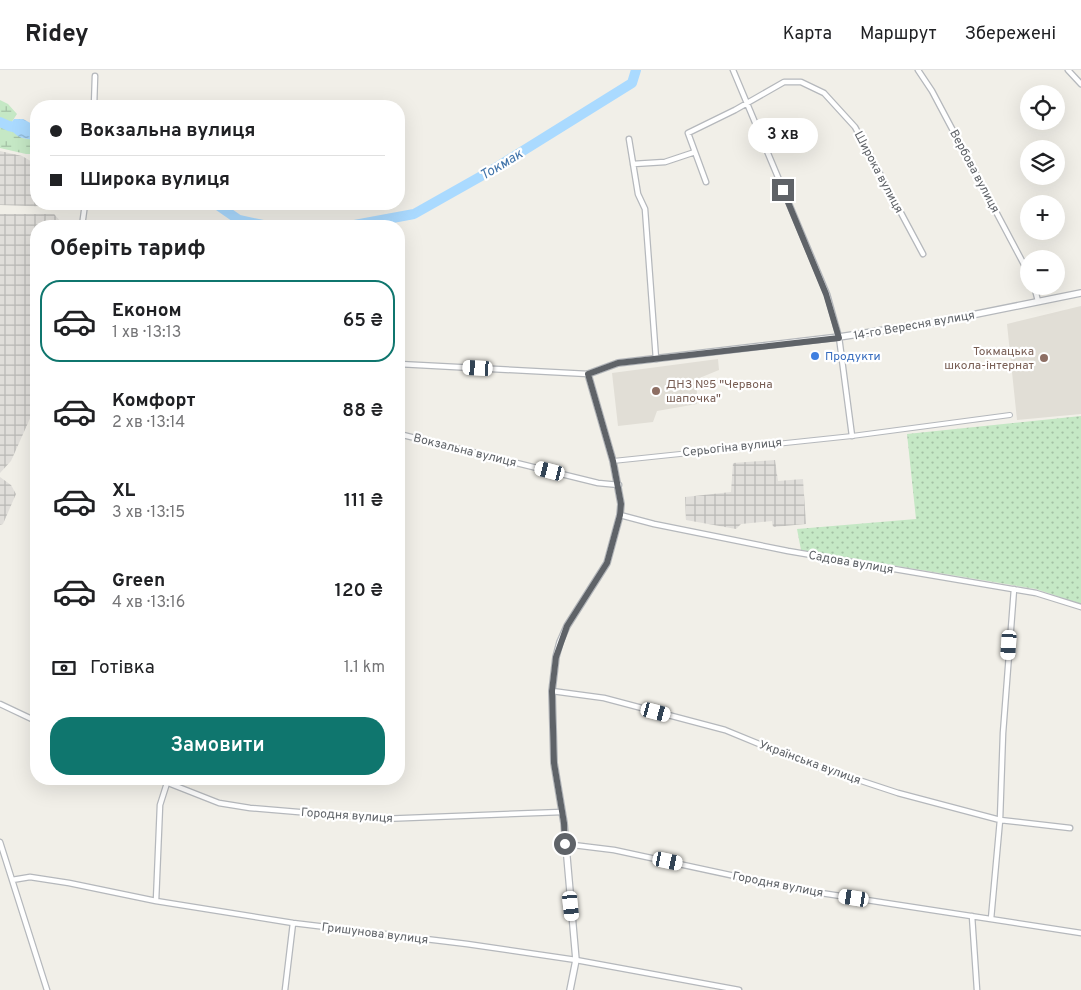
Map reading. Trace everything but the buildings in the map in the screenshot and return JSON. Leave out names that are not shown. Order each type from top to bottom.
[{"type":"street","points":[[734,70],[826,294],[839,338],[852,436]]},
{"type":"street","name":"Вербова вулиця","points":[[918,70],[932,91],[1020,257]]},
{"type":"street","points":[[1068,70],[1081,84]]},
{"type":"street","points":[[94,100],[95,76]]},
{"type":"street","name":"Широка вулиця","points":[[706,182],[688,134],[747,104],[784,82],[801,82],[824,93],[855,127],[923,254]]},
{"type":"street","points":[[630,140],[638,194],[645,209],[656,359]]},
{"type":"street","points":[[633,164],[665,162],[695,152]]},
{"type":"street","name":"14-го Вересня вулиця","points":[[405,364],[588,374],[618,363],[839,338],[937,322],[1081,293]]},
{"type":"street","points":[[1036,295],[1038,301]]},
{"type":"street","points":[[570,990],[576,960],[562,812],[554,763],[552,691],[556,657],[567,626],[607,563],[620,515],[621,504],[613,461],[588,374]]},
{"type":"street","name":"Серьогіна вулиця","points":[[613,461],[852,436],[1010,415]]},
{"type":"street","name":"Вокзальна вулиця","points":[[405,435],[598,483],[618,485]]},
{"type":"street","name":"Садова вулиця","points":[[620,515],[654,524],[788,551],[1014,590],[1036,592],[1081,607]]},
{"type":"street","points":[[991,919],[1000,820],[1003,733],[1014,590]]},
{"type":"street","name":"Українська вулиця","points":[[552,691],[604,698],[725,730],[798,760],[898,793],[1000,820],[1070,828]]},
{"type":"street","points":[[0,705],[30,719]]},
{"type":"street","points":[[156,901],[160,805],[166,785]]},
{"type":"street","name":"Городня вулиця","points":[[172,785],[219,803],[250,808],[381,819],[562,812]]},
{"type":"street","points":[[0,842],[47,990]]},
{"type":"street","name":"Городня вулиця","points":[[565,844],[614,850],[795,888],[1081,933]]},
{"type":"street","name":"Гришунова вулиця","points":[[12,880],[30,878],[69,883],[156,901],[293,923],[467,944],[576,960],[739,990]]},
{"type":"street","points":[[972,916],[977,990]]},
{"type":"street","points":[[286,990],[293,923]]},
{"type":"shaded area","points":[[0,151],[22,156],[30,161],[30,206],[0,205]]},
{"type":"shaded area","points":[[0,214],[54,214],[59,220],[30,220],[30,418],[11,461],[0,473]]},
{"type":"shaded area","name":"Токмацька школа-інтернат","points":[[1081,306],[1081,414],[1017,420],[1007,324]]},
{"type":"shaded area","name":"ДНЗ №5 \"Червона шапочка\"","points":[[718,359],[719,370],[697,379],[697,404],[657,411],[653,422],[618,426],[612,373]]},
{"type":"shaded area","points":[[775,460],[778,481],[803,479],[806,524],[773,527],[772,521],[741,524],[736,529],[686,520],[685,497],[731,492],[733,463]]},
{"type":"shaded area","points":[[0,477],[11,485],[16,494],[3,524],[0,525]]},
{"type":"green space","points":[[0,100],[8,104],[17,114],[9,126],[22,138],[30,139],[30,154],[0,148]]},
{"type":"green space","points":[[1081,416],[1081,604],[1036,589],[801,550],[797,529],[916,519],[907,434]]},
{"type":"water","points":[[14,119],[23,119],[30,123],[30,139],[17,135],[9,126]]},
{"type":"waterway","name":"Токмак","points":[[382,220],[414,214],[492,170],[632,83],[636,70]]},
{"type":"waterway","name":"Токмак","points":[[0,122],[30,131]]},
{"type":"waterway","name":"Токмак","points":[[225,210],[239,220]]},
{"type":"place","name":"Продукти","points":[[815,356]]},
{"type":"place","name":"Токмацька школа-інтернат","points":[[1044,358]]},
{"type":"place","name":"ДНЗ №5 \"Червона шапочка\"","points":[[656,391]]},
{"type":"route","points":[[565,844],[564,823],[554,763],[552,691],[556,657],[567,626],[598,580],[607,563],[620,515],[621,504],[613,461],[588,374],[618,363],[839,338],[826,294],[783,190]]}]
